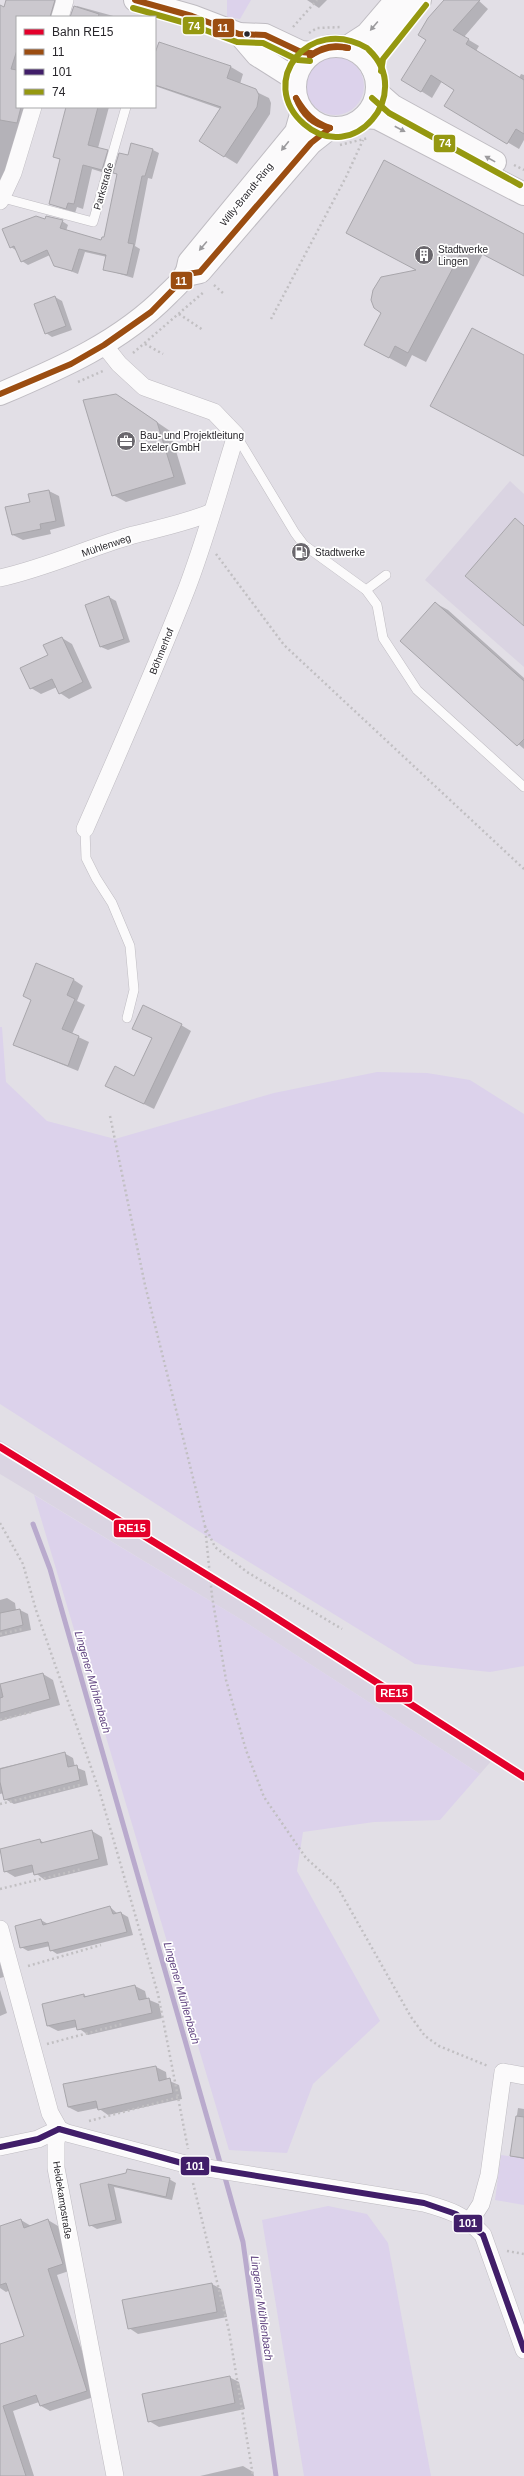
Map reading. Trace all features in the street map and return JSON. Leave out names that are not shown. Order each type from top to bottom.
[{"type":"main road","points":[[135,0],[192,16],[240,34],[265,35],[301,52],[309,44]]},
{"type":"main road","points":[[309,44],[328,46],[347,37],[367,34],[396,0]]},
{"type":"main road","points":[[309,44],[295,79],[295,96],[302,111],[315,123],[330,128],[348,126],[364,117],[374,101],[377,92],[373,69],[376,55],[420,0]]},
{"type":"main road","points":[[240,34],[257,55],[295,79]]},
{"type":"main road","points":[[347,37],[373,69]]},
{"type":"main road","points":[[377,92],[393,106],[524,178]]},
{"type":"main road","name":"Willy-Brandt-Ring","points":[[188,274],[189,262],[296,132],[302,111]]},
{"type":"main road","points":[[364,117],[377,118],[524,194]]},
{"type":"main road","name":"Willy-Brandt-Ring","points":[[0,394],[70,364],[104,345],[151,312],[188,274],[200,272],[311,143],[330,128]]},
{"type":"street","points":[[60,16],[65,0]]},
{"type":"street","name":"Parkstraße","points":[[1,200],[13,173],[33,108]]},
{"type":"street","points":[[104,345],[119,364],[144,387],[214,412],[236,435]]},
{"type":"street","name":"Böhmerhof","points":[[85,829],[132,723],[205,538],[236,435]]},
{"type":"street","name":"Mühlenweg","points":[[0,578],[30,571],[133,535],[187,522],[212,512]]},
{"type":"street","points":[[0,1929],[50,2113],[66,2132]]},
{"type":"street","points":[[470,2221],[481,2204],[489,2175],[503,2072],[524,2076]]},
{"type":"street","points":[[0,2147],[66,2132],[194,2165],[424,2203],[446,2209],[470,2221],[483,2235],[524,2350]]},
{"type":"street","name":"Heidekampstraße","points":[[66,2132],[56,2142],[56,2168],[115,2476]]},
{"type":"lane","name":"Parkstraße","points":[[1,200],[93,222],[126,108]]},
{"type":"lane","points":[[236,435],[294,533],[304,545],[366,590],[377,605],[384,638],[417,690],[524,787]]},
{"type":"lane","points":[[366,590],[386,576]]},
{"type":"lane","name":"Böhmerhof","points":[[85,829],[86,858],[96,878],[112,903],[130,946],[134,990],[127,1018]]},
{"type":"path","points":[[279,42],[317,0]]},
{"type":"path","points":[[309,44],[317,28],[347,37]]},
{"type":"path","points":[[271,319],[346,176],[363,139]]},
{"type":"path","points":[[212,284],[224,294]]},
{"type":"path","points":[[179,314],[203,330]]},
{"type":"path","points":[[144,344],[163,354]]},
{"type":"path","points":[[205,538],[284,645],[524,868]]},
{"type":"path","points":[[110,1116],[145,1285],[205,1526],[212,1596],[226,1680],[246,1750],[264,1797],[306,1858],[337,1886],[411,2017],[424,2036],[439,2046],[503,2072]]},
{"type":"path","points":[[0,1523],[23,1564],[36,1610],[100,1794],[158,1994],[229,2331],[253,2476]]},
{"type":"path","points":[[205,1526],[215,1547],[247,1572],[342,1629]]},
{"type":"path","points":[[0,1634],[23,1629]]},
{"type":"path","points":[[0,1720],[32,1712]]},
{"type":"path","points":[[0,1804],[80,1785]]},
{"type":"path","points":[[0,1889],[82,1869]]},
{"type":"path","points":[[12,1971],[101,1945]]},
{"type":"path","points":[[32,2048],[122,2024]]},
{"type":"path","points":[[66,2132],[79,2123],[180,2097]]},
{"type":"shaded area","points":[[227,0],[251,0],[240,19],[227,17]]},
{"type":"shaded area","points":[[335,57],[351,62],[359,70],[364,86],[359,102],[351,110],[335,115],[319,110],[311,102],[306,86],[311,70],[319,62]]},
{"type":"shaded area","points":[[510,481],[524,494],[524,667],[425,580]]},
{"type":"shaded area","points":[[0,1027],[2,1027],[6,1082],[47,1121],[115,1139],[274,1093],[377,1072],[427,1073],[470,1080],[524,1114],[524,1666],[490,1672],[415,1664],[192,1527],[0,1404]]},
{"type":"shaded area","points":[[0,1440],[258,1601],[494,1758],[480,1774],[242,1620],[0,1474]]},
{"type":"shaded area","points":[[34,1495],[242,1620],[480,1774],[440,1820],[374,1822],[303,1832],[297,1871],[380,2021],[313,2084],[287,2153],[229,2150]]},
{"type":"shaded area","points":[[501,2155],[524,2158],[524,2205],[495,2200]]},
{"type":"shaded area","points":[[328,2206],[367,2214],[388,2243],[431,2476],[304,2476],[262,2220]]},
{"type":"building","points":[[6,0],[55,0],[50,16],[16,16],[16,53],[11,69],[16,70],[16,108],[21,108],[17,123],[0,120],[0,5],[4,7]]},
{"type":"building","points":[[444,0],[480,0],[453,30],[469,39],[466,44],[524,80],[524,134],[516,129],[507,144],[444,106],[454,90],[431,75],[421,92],[401,80],[426,40],[418,35],[428,18]]},
{"type":"building","points":[[74,6],[99,14],[98,16],[70,16]]},
{"type":"building","points":[[159,42],[231,66],[227,78],[256,89],[259,95],[257,107],[224,157],[199,141],[221,107],[156,85],[156,50]]},
{"type":"building","points":[[66,108],[98,108],[88,145],[108,150],[102,170],[83,165],[74,204],[68,203],[66,209],[49,204],[60,159],[53,157]]},
{"type":"building","points":[[131,143],[153,149],[145,176],[142,176],[128,243],[134,244],[127,275],[103,270],[106,255],[79,249],[72,271],[54,266],[47,250],[21,262],[14,246],[10,248],[2,229],[36,216],[45,219],[46,216],[63,220],[60,228],[101,240],[102,237],[104,237],[117,174],[113,173],[119,153],[128,155]]},
{"type":"building","name":"Stadtwerke Lingen","points":[[384,160],[524,234],[524,276],[465,245],[408,353],[395,346],[389,358],[364,345],[381,313],[374,308],[371,300],[373,290],[381,277],[416,270],[346,233]]},
{"type":"building","points":[[55,296],[66,326],[45,334],[34,304]]},
{"type":"building","points":[[472,328],[524,355],[524,456],[430,406]]},
{"type":"building","points":[[116,394],[157,422],[174,477],[112,496],[83,400]]},
{"type":"building","points":[[49,490],[56,521],[40,524],[41,529],[12,535],[5,507],[30,502],[28,494]]},
{"type":"building","points":[[515,518],[524,526],[524,626],[465,576]]},
{"type":"building","points":[[109,596],[124,639],[100,647],[85,605]]},
{"type":"building","points":[[435,602],[524,681],[524,739],[517,746],[400,641]]},
{"type":"building","points":[[62,637],[83,682],[59,694],[52,679],[30,689],[20,668],[48,655],[43,645]]},
{"type":"building","points":[[36,963],[74,979],[67,995],[75,999],[62,1029],[79,1036],[68,1066],[13,1045],[31,1000],[23,996]]},
{"type":"building","points":[[143,1005],[182,1024],[144,1104],[105,1086],[115,1066],[134,1076],[152,1038],[132,1029]]},
{"type":"building","points":[[20,1609],[23,1625],[0,1631],[0,1613]]},
{"type":"building","points":[[43,1673],[50,1699],[0,1713],[0,1698],[3,1697],[0,1684]]},
{"type":"building","points":[[65,1752],[68,1767],[77,1765],[80,1780],[4,1800],[0,1782],[0,1769]]},
{"type":"building","points":[[92,1830],[99,1859],[34,1875],[32,1865],[4,1872],[0,1849],[40,1839],[41,1843]]},
{"type":"building","points":[[110,1906],[113,1914],[121,1912],[127,1932],[50,1951],[48,1942],[20,1948],[15,1926],[41,1919],[43,1925]]},
{"type":"building","points":[[135,1985],[139,2000],[149,1998],[152,2013],[77,2030],[75,2020],[47,2026],[42,2004],[84,1994],[84,1997]]},
{"type":"building","points":[[156,2066],[159,2081],[170,2078],[173,2093],[98,2110],[96,2101],[68,2107],[63,2084]]},
{"type":"building","points":[[516,2116],[524,2117],[524,2158],[510,2156]]},
{"type":"building","points":[[127,2169],[170,2178],[166,2197],[108,2184],[116,2220],[89,2226],[80,2184],[126,2173]]},
{"type":"building","points":[[21,2219],[24,2228],[48,2219],[63,2264],[48,2269],[87,2391],[40,2406],[36,2395],[3,2406],[26,2476],[0,2476],[0,2344],[24,2336],[6,2283],[0,2285],[0,2226]]},
{"type":"building","points":[[212,2283],[217,2312],[128,2329],[122,2300]]},
{"type":"building","points":[[230,2376],[235,2403],[148,2422],[142,2394]]},
{"type":"waterway","name":"Lingener Mühlenbach","points":[[33,1524],[50,1569],[221,2166]]},
{"type":"waterway","name":"Lingener Mühlenbach","points":[[224,2174],[243,2242],[276,2476]]},
{"type":"rail line","name":"RE15","points":[[0,1447],[256,1605],[524,1777]]},
{"type":"transit line","name":"11","points":[[135,0],[192,16],[239,34],[265,35],[301,52],[311,53]]},
{"type":"transit line","name":"74","points":[[381,71],[383,59],[426,5]]},
{"type":"transit line","name":"74","points":[[133,8],[189,24],[237,42],[263,43],[298,60],[310,61]]},
{"type":"transit line","name":"74","points":[[367,48],[346,40],[326,40],[309,46],[296,58],[288,73],[285,90],[291,107],[304,124],[323,135],[341,137],[358,131],[372,120],[382,104],[385,86],[381,68],[369,50]]},
{"type":"transit line","name":"11","points":[[310,56],[319,50],[328,47],[338,46],[348,48]]},
{"type":"transit line","name":"11","points":[[310,56],[329,48],[348,48]]},
{"type":"transit line","name":"11","points":[[296,98],[314,120],[330,128]]},
{"type":"transit line","name":"11","points":[[296,98],[301,109],[309,118],[324,127],[330,128]]},
{"type":"transit line","name":"74","points":[[372,98],[389,113],[520,185]]},
{"type":"transit line","name":"11","points":[[0,394],[71,364],[104,345],[151,312],[188,274],[200,272],[311,143],[330,128]]},
{"type":"transit line","name":"101","points":[[59,2129],[189,2165],[424,2203],[456,2214],[483,2235],[524,2350]]},
{"type":"transit line","name":"101","points":[[0,2147],[38,2139],[59,2129]]},
{"type":"place","name":"Stadtwerke Lingen","points":[[424,255]]},
{"type":"place","name":"Bau- und Projektleitung Exeler GmbH","points":[[126,441]]},
{"type":"place","name":"Stadtwerke","points":[[301,552]]}]
